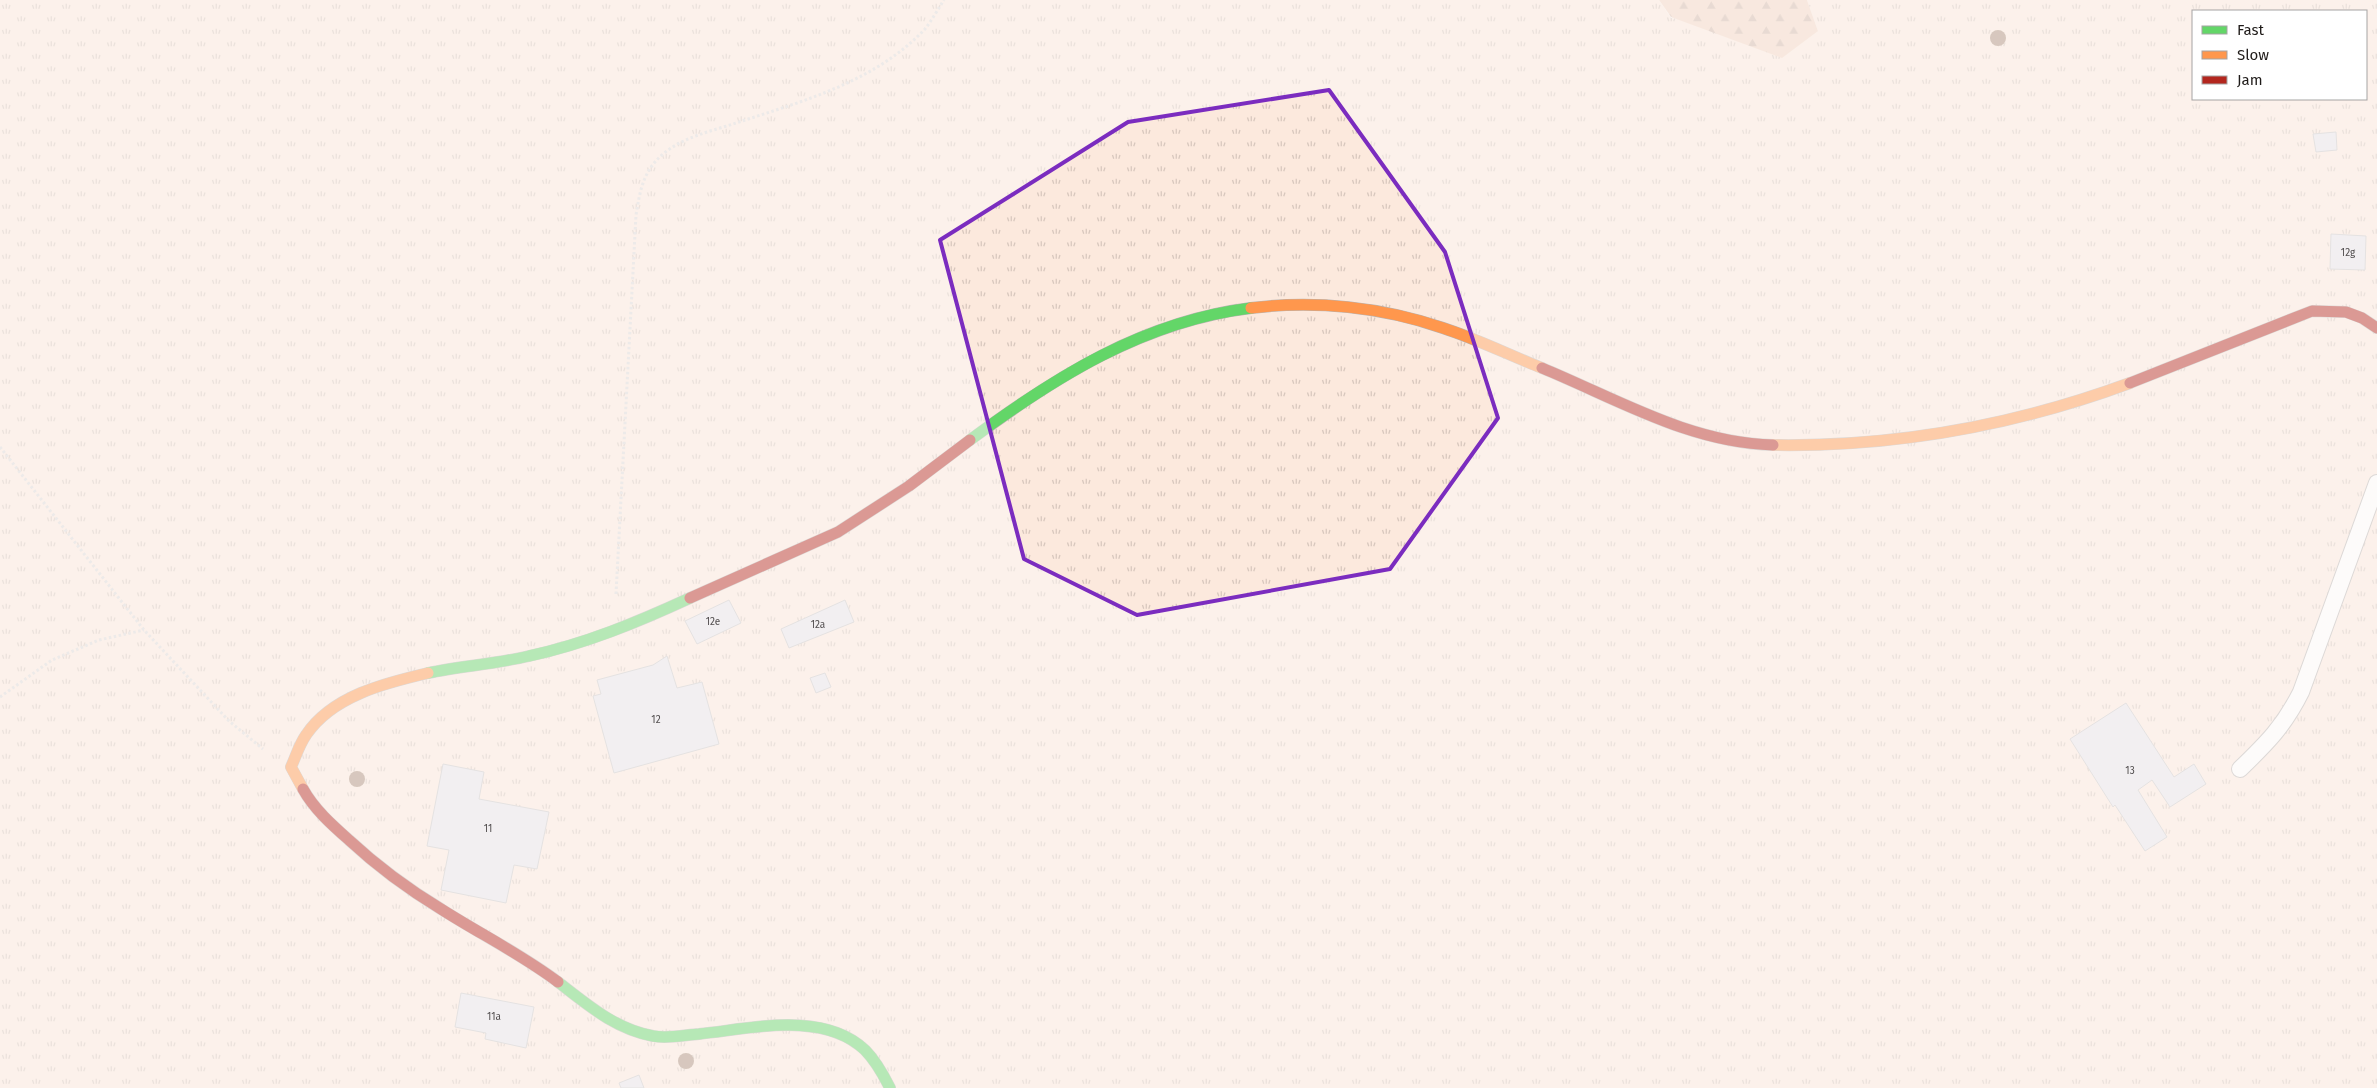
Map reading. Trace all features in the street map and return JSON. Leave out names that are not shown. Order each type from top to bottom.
[{"type":"street","points":[[890,1088],[883,1071],[870,1054],[856,1042],[838,1032],[818,1027],[793,1024],[655,1037],[611,1022],[541,969],[440,909],[362,852],[309,800],[291,767],[306,734],[323,718],[376,686],[404,678],[520,658],[616,629],[801,550],[869,514],[1008,410],[1066,372],[1094,357],[1165,328],[1207,315],[1249,307],[1288,303],[1326,303],[1369,308],[1408,316],[1444,328],[1662,421],[1715,437],[1798,447],[1853,444],[1916,437],[1990,423],[2048,408],[2162,371],[2312,312],[2329,309],[2343,310],[2358,315],[2377,328]]},
{"type":"lane","points":[[2240,769],[2284,724],[2301,692],[2377,483]]},
{"type":"path","points":[[616,629],[636,215],[643,178],[664,153],[692,138],[794,104],[868,74],[886,62],[925,28],[944,0]]},
{"type":"path","points":[[0,446],[144,630],[229,721],[258,745],[291,767]]},
{"type":"path","points":[[0,697],[52,660],[99,640],[144,630]]},
{"type":"highlighted area","points":[[1329,90],[1445,252],[1498,418],[1390,569],[1137,615],[1024,559],[940,240],[1128,122]]},
{"type":"green space","points":[[0,0],[1659,0],[1671,18],[1818,31],[1807,0],[2377,0],[2377,1088],[0,1088]]},
{"type":"green space","points":[[1659,0],[1807,0],[1818,31],[1782,58],[1671,17]]},
{"type":"building","points":[[2336,132],[2337,150],[2316,152],[2313,134]]},
{"type":"building","points":[[2331,234],[2366,236],[2365,270],[2330,269]]},
{"type":"building","points":[[729,600],[741,623],[697,644],[685,621]]},
{"type":"building","points":[[845,600],[854,622],[789,648],[781,629]]},
{"type":"building","points":[[667,656],[677,688],[702,682],[719,744],[614,773],[593,696],[601,694],[597,680],[653,665]]},
{"type":"building","points":[[825,673],[831,687],[816,693],[810,678]]},
{"type":"building","points":[[2126,703],[2174,777],[2194,764],[2206,784],[2170,807],[2152,780],[2138,790],[2167,837],[2145,851],[2115,805],[2113,807],[2070,739]]},
{"type":"building","points":[[443,764],[484,772],[479,799],[549,812],[537,869],[514,865],[506,903],[441,890],[449,850],[427,846]]},
{"type":"building","points":[[461,993],[534,1007],[526,1048],[485,1039],[486,1033],[455,1027]]},
{"type":"building","points":[[639,1075],[644,1088],[621,1088],[619,1083]]},
{"type":"traffic: fast","points":[[970,440],[1035,395],[1102,355],[1174,325],[1212,315],[1251,308]]},
{"type":"traffic: fast","points":[[428,673],[517,659],[550,651],[591,639],[631,624],[690,598]]},
{"type":"traffic: fast","points":[[558,982],[614,1022],[639,1033],[653,1036],[664,1037],[785,1025],[829,1030],[848,1038],[865,1050],[879,1068],[890,1088]]},
{"type":"traffic: slow","points":[[1251,308],[1324,305],[1372,310],[1420,321],[1456,332],[1542,368]]},
{"type":"traffic: slow","points":[[1773,445],[1819,445],[1864,442],[1954,431],[2043,411],[2130,383]]},
{"type":"traffic: slow","points":[[303,789],[291,767],[299,747],[317,722],[330,710],[361,693],[394,681],[428,673]]},
{"type":"traffic: jam","points":[[2130,383],[2312,311],[2346,312],[2362,318],[2377,328]]},
{"type":"traffic: jam","points":[[1542,368],[1683,428],[1742,442],[1773,445]]},
{"type":"traffic: jam","points":[[690,598],[838,532],[909,486],[970,440]]},
{"type":"traffic: jam","points":[[303,789],[312,803],[330,823],[393,877],[558,982]]}]
